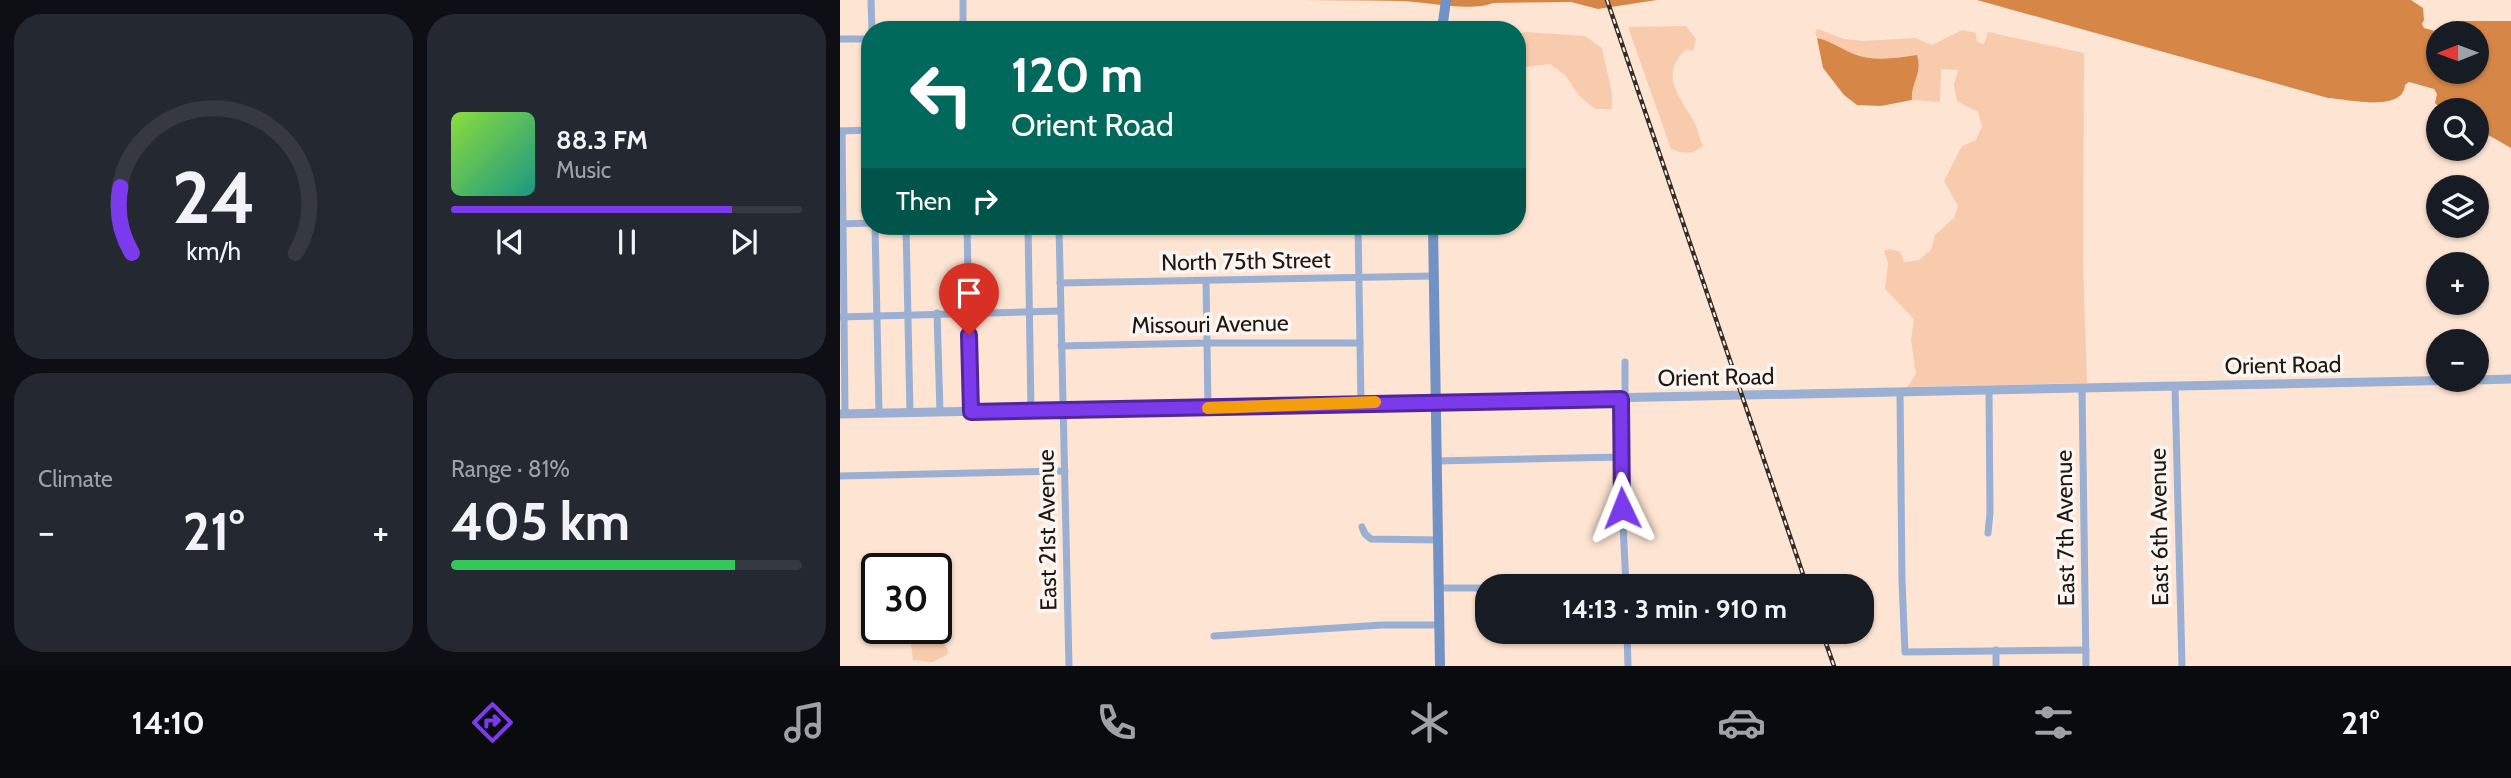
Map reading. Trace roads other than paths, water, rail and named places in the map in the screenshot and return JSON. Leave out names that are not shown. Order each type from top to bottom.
[{"type":"main road","points":[[1443,21],[1446,0]]},
{"type":"main road","points":[[1433,235],[1440,666]]},
{"type":"street","points":[[871,0],[872,21]]},
{"type":"street","points":[[963,0],[963,21]]},
{"type":"street","points":[[840,39],[861,39]]},
{"type":"street","points":[[842,414],[841,131],[861,130]]},
{"type":"street","points":[[842,224],[861,223]]},
{"type":"street","points":[[875,235],[879,413]]},
{"type":"street","points":[[906,235],[910,413]]},
{"type":"street","points":[[967,235],[971,412]]},
{"type":"street","points":[[1028,235],[1031,411]]},
{"type":"street","name":"East 21st Avenue","points":[[1059,235],[1069,666]]},
{"type":"street","points":[[1358,235],[1361,402]]},
{"type":"street","name":"North 75th Street","points":[[1060,283],[1433,276]]},
{"type":"street","points":[[1206,281],[1208,408]]},
{"type":"street","points":[[842,316],[1060,311]]},
{"type":"street","points":[[937,313],[940,412]]},
{"type":"street","name":"Missouri Avenue","points":[[1061,346],[1360,343]]},
{"type":"street","points":[[1625,362],[1621,457],[1626,574]]},
{"type":"street","points":[[2489,380],[2511,379]]},
{"type":"street","name":"Orient Road","points":[[842,414],[2426,381]]},
{"type":"street","name":"East 6th Avenue","points":[[2175,387],[2182,666]]},
{"type":"street","name":"East 7th Avenue","points":[[2082,389],[2086,666]]},
{"type":"street","points":[[1988,533],[1989,390]]},
{"type":"street","points":[[1900,392],[1905,652],[2086,650]]},
{"type":"street","points":[[1436,461],[1621,457]]},
{"type":"street","points":[[840,476],[1065,471]]},
{"type":"street","points":[[1362,527],[1365,534],[1371,538],[1438,540]]},
{"type":"street","points":[[1439,588],[1475,587]]},
{"type":"street","points":[[1214,636],[1382,625],[1440,625]]},
{"type":"street","points":[[1627,644],[1628,666]]},
{"type":"street","points":[[1996,650],[1996,666]]},
{"type":"railway","points":[[1607,0],[1803,574]]},
{"type":"railway","points":[[1826,644],[1834,666]]}]
